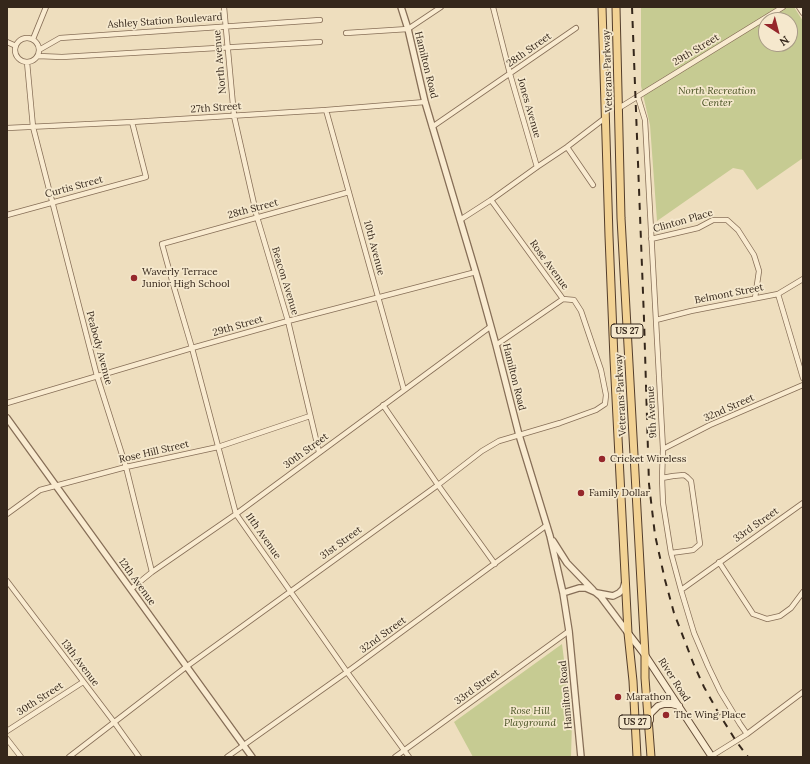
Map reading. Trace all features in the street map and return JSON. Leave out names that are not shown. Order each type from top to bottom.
[{"type":"main road","name":"Veterans Parkway","points":[[602,7],[614,359],[628,633],[638,757]]},
{"type":"main road","name":"Veterans Parkway","points":[[616,7],[621,218],[645,678],[652,757]]},
{"type":"main road","name":"River Road","points":[[628,633],[645,655],[711,757]]},
{"type":"main road","points":[[649,725],[650,714],[658,706],[664,704],[679,706]]},
{"type":"street","points":[[32,39],[46,7]]},
{"type":"street","name":"North Avenue","points":[[224,7],[234,116]]},
{"type":"street","name":"Hamilton Road","points":[[401,7],[408,29],[432,128],[476,272],[519,435],[550,536],[563,593],[569,631],[580,757]]},
{"type":"street","points":[[346,34],[408,29],[441,7]]},
{"type":"street","name":"Jones Avenue","points":[[494,7],[510,74],[536,167]]},
{"type":"street","name":"29th Street","points":[[619,108],[783,7]]},
{"type":"street","points":[[799,7],[803,13]]},
{"type":"street","name":"Ashley Station Boulevard","points":[[39,50],[60,38],[320,20]]},
{"type":"street","name":"28th Street","points":[[432,128],[576,28]]},
{"type":"street","points":[[24,38],[32,39],[37,44],[39,50],[38,56],[31,62],[23,62],[15,54],[16,46],[18,42],[24,38]]},
{"type":"street","points":[[7,42],[16,46]]},
{"type":"street","points":[[38,56],[62,57],[128,54],[320,42]]},
{"type":"street","name":"Peabody Avenue","points":[[27,62],[33,127],[97,376],[126,468],[152,572]]},
{"type":"street","name":"9th Avenue","points":[[638,97],[645,120],[663,449],[662,478],[671,553],[694,633],[720,691],[747,734]]},
{"type":"street","name":"27th Street","points":[[7,128],[234,116],[425,102]]},
{"type":"street","name":"10th Avenue","points":[[326,110],[404,390]]},
{"type":"street","name":"Beacon Avenue","points":[[234,116],[257,217],[288,321],[319,452]]},
{"type":"street","points":[[460,220],[567,147],[605,118]]},
{"type":"street","name":"Curtis Street","points":[[7,215],[146,177],[132,122]]},
{"type":"street","points":[[567,147],[593,184]]},
{"type":"street","name":"28th Street","points":[[162,244],[349,192]]},
{"type":"street","name":"Rose Avenue","points":[[491,200],[563,299],[574,300],[581,311],[598,359]]},
{"type":"street","name":"Clinton Place","points":[[651,239],[698,228],[713,220],[727,220],[738,230],[754,255],[759,272],[755,298]]},
{"type":"street","name":"11th Avenue","points":[[162,244],[192,348],[236,514],[347,672],[409,757]]},
{"type":"street","name":"29th Street","points":[[7,402],[288,321],[476,272]]},
{"type":"street","name":"Belmont Street","points":[[656,320],[691,311],[778,294],[803,279]]},
{"type":"street","points":[[778,294],[803,378]]},
{"type":"street","points":[[496,345],[563,299]]},
{"type":"street","name":"30th Street","points":[[131,589],[152,572],[236,514],[490,327]]},
{"type":"street","name":"31st Street","points":[[69,757],[186,667],[438,485],[482,451],[499,441],[560,423],[596,410],[605,404],[606,395],[598,359]]},
{"type":"street","name":"32nd Street","points":[[663,449],[710,426],[803,385]]},
{"type":"street","points":[[383,406],[495,564]]},
{"type":"street","name":"Rose Hill Street","points":[[7,514],[40,490],[218,447],[310,416]]},
{"type":"street","name":"12th Avenue","points":[[7,418],[252,757]]},
{"type":"street","points":[[662,478],[684,475],[691,481],[700,544],[693,550],[671,553]]},
{"type":"street","name":"33rd Street","points":[[681,590],[803,503]]},
{"type":"street","name":"32nd Street","points":[[227,757],[347,672],[547,525]]},
{"type":"street","points":[[550,536],[567,563],[601,596],[628,633]]},
{"type":"street","points":[[719,562],[753,614],[767,619],[780,616],[791,608],[803,592]]},
{"type":"street","points":[[563,593],[579,588],[586,588],[613,596],[619,593],[622,589],[625,580]]},
{"type":"street","name":"13th Avenue","points":[[7,581],[139,757]]},
{"type":"street","name":"33rd Street","points":[[395,757],[569,631]]},
{"type":"street","name":"30th Street","points":[[7,731],[83,682]]},
{"type":"street","points":[[711,757],[747,734],[803,692]]},
{"type":"street","points":[[7,739],[21,757]]},
{"type":"green space","name":"North Recreation Center","points":[[641,7],[794,7],[797,12],[758,12],[758,52],[798,52],[798,13],[803,21],[803,158],[757,190],[743,170],[733,168],[657,221],[650,125],[641,86]]},
{"type":"green space","name":"Rose Hill Playground","points":[[562,644],[572,722],[571,757],[473,757],[454,722]]},
{"type":"railway","points":[[632,7],[649,484],[655,535],[674,613],[694,665],[718,712],[748,757]]},
{"type":"place","name":"Waverly Terrace Junior High School","points":[[134,278]]},
{"type":"place","name":"Cricket Wireless","points":[[602,459]]},
{"type":"place","name":"Family Dollar","points":[[581,493]]},
{"type":"place","name":"Marathon","points":[[618,697]]},
{"type":"place","name":"The Wing Place","points":[[666,715]]}]
